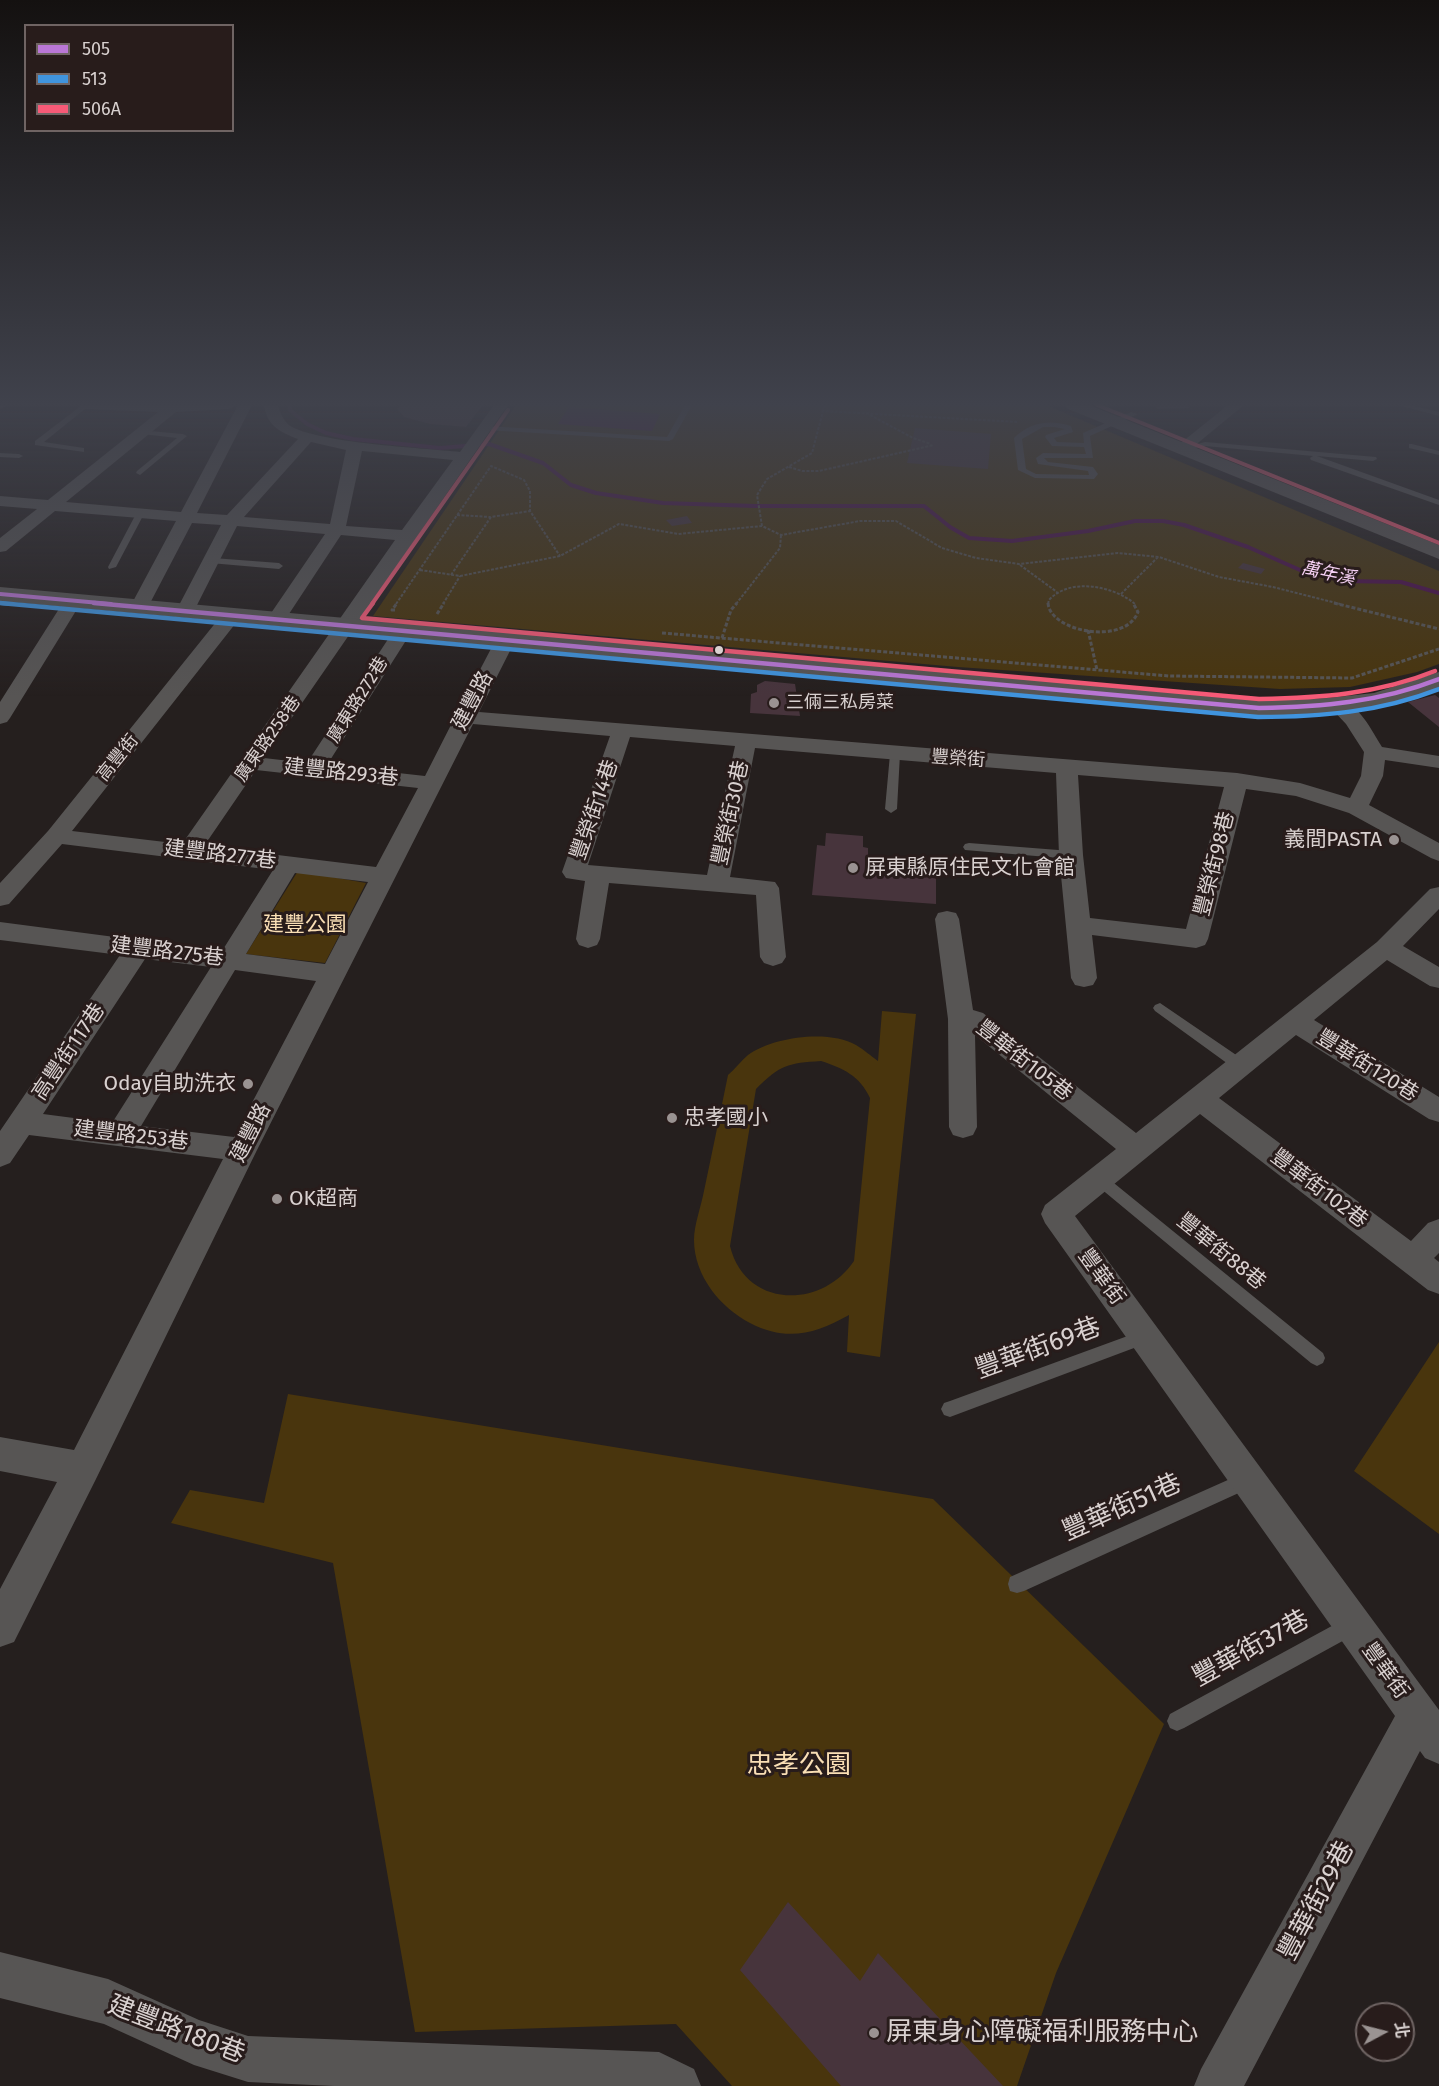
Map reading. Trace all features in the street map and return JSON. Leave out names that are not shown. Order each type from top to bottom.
[{"type":"main road","points":[[1313,502],[1439,554]]},
{"type":"street","points":[[17,502],[407,536]]},
{"type":"street","points":[[0,548],[53,502]]},
{"type":"street","points":[[139,607],[193,502]]},
{"type":"street","points":[[185,611],[213,561],[232,520],[248,502]]},
{"type":"street","points":[[276,620],[337,529],[343,502]]},
{"type":"street","name":"廣東路258巷","points":[[189,851],[432,502]]},
{"type":"street","points":[[0,594],[346,626],[403,621],[505,641],[1259,708],[1339,706],[1386,697],[1439,679]]},
{"type":"street","points":[[0,718],[73,601]]},
{"type":"street","name":"高豐街","points":[[0,898],[56,836],[232,615]]},
{"type":"street","name":"廣東路272巷","points":[[314,769],[403,621]]},
{"type":"street","name":"建豐路","points":[[0,1628],[83,1469],[242,1150],[334,974],[463,717],[505,641]]},
{"type":"street","points":[[1339,706],[1354,720],[1375,752],[1372,776],[1357,808]]},
{"type":"street","name":"豐榮街","points":[[463,717],[746,742],[1237,780],[1300,790],[1357,808],[1439,853]]},
{"type":"street","name":"豐榮街14巷","points":[[588,939],[598,874],[574,872],[622,731]]},
{"type":"street","name":"豐榮街30巷","points":[[717,883],[746,742]]},
{"type":"street","points":[[1375,752],[1439,762]]},
{"type":"street","name":"建豐路293巷","points":[[252,763],[431,783]]},
{"type":"street","points":[[1067,768],[1071,855],[1084,978]]},
{"type":"street","name":"豐榮街98巷","points":[[1078,925],[1196,939],[1237,780]]},
{"type":"street","name":"建豐路277巷","points":[[56,836],[384,876]]},
{"type":"street","points":[[120,1135],[289,863]]},
{"type":"street","points":[[598,874],[767,888],[773,957]]},
{"type":"street","name":"豐華街","points":[[1428,1730],[1056,1214],[1386,948],[1439,895]]},
{"type":"street","name":"豐華街105巷","points":[[946,919],[962,1019],[974,1020],[1136,1149]]},
{"type":"street","name":"建豐路275巷","points":[[0,931],[334,974]]},
{"type":"street","points":[[1386,948],[1433,976],[1439,997]]},
{"type":"street","name":"高豐街117巷","points":[[0,1155],[138,949]]},
{"type":"street","points":[[962,1019],[963,1127]]},
{"type":"street","name":"豐華街120巷","points":[[1295,1021],[1439,1111]]},
{"type":"street","name":"豐華街102巷","points":[[1199,1098],[1439,1280]]},
{"type":"street","name":"建豐路253巷","points":[[21,1123],[242,1150]]},
{"type":"street","points":[[1412,1260],[1439,1232]]},
{"type":"street","points":[[0,1454],[83,1469]]},
{"type":"street","name":"豐華街29巷","points":[[1218,2086],[1428,1730]]},
{"type":"street","name":"建豐路180巷","points":[[0,1975],[108,2002],[194,2042],[248,2059],[334,2075],[659,2076],[677,2086]]},
{"type":"lane","points":[[112,567],[141,512]]},
{"type":"lane","points":[[213,561],[279,566]]},
{"type":"lane","points":[[891,809],[895,754]]},
{"type":"lane","points":[[969,846],[1071,855]]},
{"type":"lane","points":[[1160,1008],[1240,1065]]},
{"type":"lane","name":"豐華街88巷","points":[[1099,1179],[1317,1358]]},
{"type":"lane","name":"豐華街69巷","points":[[950,1409],[1144,1337]]},
{"type":"lane","name":"豐華街51巷","points":[[1017,1584],[1248,1480]]},
{"type":"lane","name":"豐華街37巷","points":[[1177,1721],[1352,1625]]},
{"type":"path","points":[[403,621],[392,610],[466,502]]},
{"type":"path","points":[[530,502],[530,511],[560,556]]},
{"type":"path","points":[[758,502],[762,526]]},
{"type":"path","points":[[457,515],[491,517],[530,511]]},
{"type":"path","points":[[451,575],[491,517]]},
{"type":"path","points":[[420,570],[460,576],[560,556],[619,524],[678,534],[762,526],[781,535],[860,521],[896,521],[942,548],[976,558],[1019,564],[1118,553],[1159,557],[1219,577],[1273,587],[1439,629]]},
{"type":"path","points":[[722,638],[731,610],[780,548],[781,535]]},
{"type":"path","points":[[1121,594],[1159,557]]},
{"type":"path","points":[[1019,564],[1057,591]]},
{"type":"path","points":[[426,613],[437,614],[460,576]]},
{"type":"path","points":[[1082,586],[1096,587],[1121,594],[1136,608],[1138,615],[1135,621],[1116,630],[1088,630],[1072,627],[1051,613],[1048,605],[1050,598],[1057,591],[1082,586]]},
{"type":"path","points":[[1088,630],[1097,670]]},
{"type":"path","points":[[651,632],[1169,676],[1352,678],[1439,649]]},
{"type":"green space","points":[[450,502],[1276,502],[1439,571],[1439,664],[1417,672],[1350,687],[1280,689],[958,667],[373,616]]},
{"type":"green space","name":"建豐公園","points":[[298,871],[366,883],[325,963],[246,954]]},
{"type":"green space","points":[[882,1011],[916,1014],[880,1357],[847,1352],[849,1315],[812,1331],[789,1334],[763,1329],[739,1317],[720,1300],[704,1278],[695,1253],[694,1240],[728,1075],[745,1057],[771,1044],[816,1036],[845,1040],[878,1061]],"holes":[[[821,1061],[856,1078],[870,1098],[854,1261],[840,1277],[823,1288],[804,1294],[785,1295],[767,1291],[751,1281],[738,1266],[730,1246],[756,1089],[778,1070],[792,1064]]]},
{"type":"green space","points":[[1439,1342],[1439,1534],[1354,1471]]},
{"type":"green space","name":"忠孝公園","points":[[288,1394],[933,1499],[1164,1724],[1056,1973],[1017,2086],[732,2086],[676,2024],[415,2032],[333,1563],[171,1523],[190,1490],[264,1503]]},
{"type":"building","points":[[687,516],[692,523],[672,526],[666,520]]},
{"type":"building","points":[[1243,563],[1265,569],[1261,574],[1238,568]]},
{"type":"building","name":"三倆三私房菜","points":[[765,681],[795,684],[800,716],[750,713],[751,694],[757,692],[757,685]]},
{"type":"building","points":[[1435,695],[1439,698],[1439,727],[1408,702]]},
{"type":"building","name":"屏東縣原住民文化會館","points":[[826,833],[863,836],[863,847],[868,848],[868,857],[876,859],[879,865],[891,865],[891,871],[936,874],[936,904],[812,895],[817,845],[825,846]]},
{"type":"building","name":"屏東身心障礙福利服務中心","points":[[788,1902],[860,1981],[878,1953],[1003,2086],[841,2086],[740,1970]]},
{"type":"waterway","name":"萬年溪","points":[[659,502],[755,506],[924,506],[950,527],[969,538],[1012,541],[1088,531],[1135,521],[1163,521],[1184,525],[1248,547],[1300,570],[1345,581],[1401,582],[1439,593]]},
{"type":"transit line","name":"506A","points":[[443,502],[362,618],[1259,699],[1304,698],[1371,691],[1435,671]]},
{"type":"transit line","name":"506A","points":[[1338,502],[1439,543]]},
{"type":"transit line","name":"505","points":[[0,594],[1259,708],[1350,703],[1395,694],[1439,679]]},
{"type":"transit line","name":"513","points":[[0,603],[1258,717],[1327,715],[1373,709],[1439,689]]},
{"type":"place","name":"三倆三私房菜","points":[[774,703]]},
{"type":"place","name":"義間PASTA","points":[[1394,840]]},
{"type":"place","name":"屏東縣原住民文化會館","points":[[853,868]]},
{"type":"place","name":"Oday自助洗衣","points":[[248,1084]]},
{"type":"place","name":"忠孝國小","points":[[672,1118]]},
{"type":"place","name":"OK超商","points":[[277,1199]]},
{"type":"place","name":"屏東身心障礙福利服務中心","points":[[874,2033]]}]
